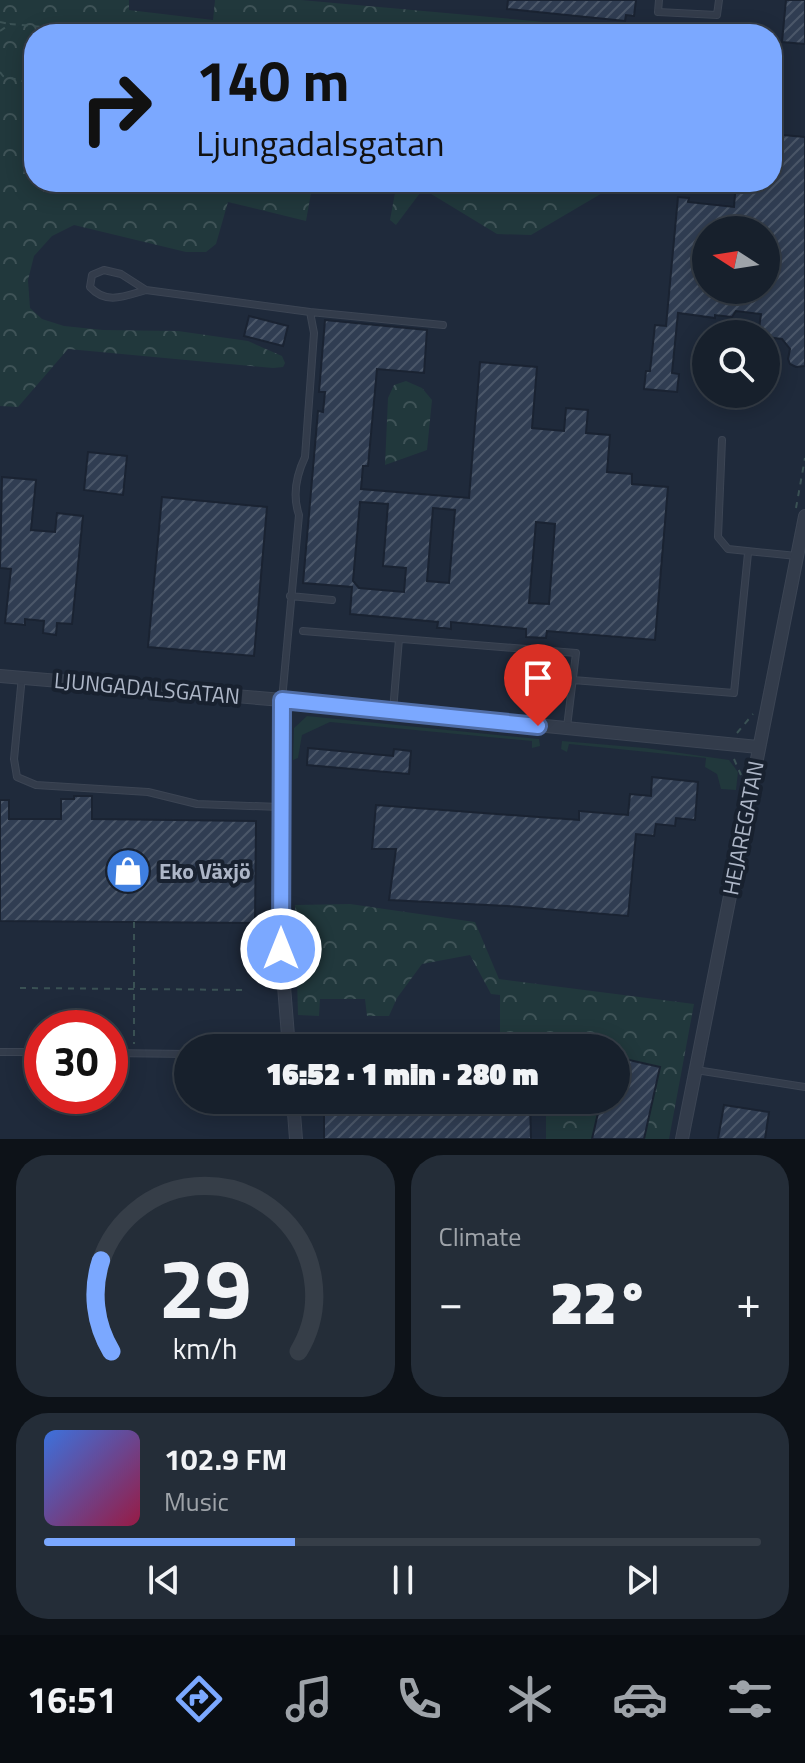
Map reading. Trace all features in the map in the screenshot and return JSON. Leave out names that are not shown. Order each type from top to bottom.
[{"type":"street","name":"HEJAREGATAN","points":[[682,1139],[805,516]]},
{"type":"street","name":"LJUNGADALSGATAN","points":[[0,674],[758,747]]},
{"type":"street","points":[[282,700],[281,949],[288,1034]]},
{"type":"street","points":[[294,1114],[296,1139]]},
{"type":"lane","points":[[659,0],[658,12],[717,15],[719,0]]},
{"type":"lane","points":[[146,290],[121,274],[104,270],[92,275],[90,287],[98,296],[117,299],[146,290],[310,312],[443,325]]},
{"type":"lane","points":[[282,700],[299,515],[294,503],[297,474],[305,457],[313,349],[310,312]]},
{"type":"lane","points":[[722,440],[718,537],[728,549],[797,556]]},
{"type":"lane","points":[[573,680],[734,693],[748,553]]},
{"type":"lane","points":[[290,596],[332,600]]},
{"type":"lane","points":[[303,631],[576,653],[567,728]]},
{"type":"lane","points":[[393,712],[399,639]]},
{"type":"lane","points":[[18,676],[14,759],[17,777],[36,785],[148,792],[197,804],[281,807]]},
{"type":"lane","points":[[0,1052],[24,1052]]},
{"type":"lane","points":[[128,1053],[174,1054]]},
{"type":"lane","points":[[696,1070],[805,1087]]},
{"type":"path","points":[[0,22],[24,25]]},
{"type":"path","points":[[0,31],[10,24]]},
{"type":"path","points":[[0,72],[3,76],[24,81]]},
{"type":"path","points":[[134,922],[134,1053]]},
{"type":"path","points":[[20,988],[248,990]]},
{"type":"green space","points":[[0,0],[129,0],[129,10],[213,20],[215,0],[301,0],[567,24],[24,24],[24,192],[311,192],[306,221],[228,202],[216,244],[206,252],[186,252],[74,225],[52,236],[34,256],[28,280],[30,308],[42,319],[64,326],[178,331],[248,341],[282,356],[283,367],[68,349],[18,407],[0,406]]},
{"type":"green space","points":[[395,192],[421,192],[396,225],[390,220]]},
{"type":"green space","points":[[428,192],[604,192],[531,235],[497,234]]},
{"type":"green space","points":[[406,381],[422,388],[432,400],[427,450],[385,465],[388,398],[394,385]]},
{"type":"green space","points":[[307,716],[539,739],[540,746],[532,748],[532,741],[330,722],[302,735],[298,758],[293,760],[294,728]]},
{"type":"green space","points":[[562,741],[645,748],[729,760],[738,772],[736,790],[721,789],[717,774],[705,767],[706,758],[569,744],[567,752],[561,749]]},
{"type":"green space","points":[[350,904],[475,922],[499,979],[694,1004],[669,1139],[546,1139],[546,1114],[630,1114],[630,1034],[500,1034],[500,995],[491,994],[470,955],[422,964],[397,998],[389,1016],[367,1016],[365,999],[320,999],[319,1016],[298,1015],[295,905]]},
{"type":"building","points":[[508,0],[636,0],[634,16],[626,15],[625,21],[507,9]]},
{"type":"building","points":[[786,0],[805,0],[805,44],[782,42]]},
{"type":"building","points":[[782,135],[805,137],[805,366],[790,364],[790,349],[780,339],[780,320],[760,320],[761,314],[736,311],[732,317],[715,315],[715,318],[678,313],[672,373],[679,374],[677,392],[644,389],[646,371],[650,371],[655,325],[666,326],[678,197],[689,198],[688,202],[734,207],[735,192],[782,192]]},
{"type":"building","points":[[249,316],[288,326],[283,346],[244,336]]},
{"type":"building","points":[[325,320],[427,330],[424,373],[377,369],[368,466],[363,466],[361,489],[469,498],[480,362],[537,367],[532,428],[564,431],[566,408],[588,410],[586,433],[610,435],[607,472],[632,474],[632,484],[668,487],[655,640],[547,631],[546,638],[526,637],[526,629],[451,622],[451,629],[437,628],[438,622],[350,614],[352,587],[303,583],[318,411],[323,412],[325,392],[319,392]],"holes":[[[360,502],[388,504],[383,566],[406,568],[404,592],[359,588],[353,581]],[[433,508],[455,510],[449,583],[427,581]],[[536,522],[555,524],[549,604],[529,603]]]},
{"type":"building","points":[[88,452],[127,456],[123,495],[84,490]]},
{"type":"building","points":[[2,477],[36,480],[31,530],[55,532],[57,513],[83,516],[72,624],[57,623],[56,635],[43,633],[44,621],[25,619],[25,625],[5,623],[11,569],[0,568]]},
{"type":"building","points":[[162,497],[267,507],[254,656],[148,647]]},
{"type":"building","points":[[308,748],[393,756],[394,749],[411,751],[409,774],[307,765]]},
{"type":"building","points":[[652,777],[698,782],[695,820],[676,818],[675,826],[656,824],[654,836],[636,834],[628,916],[389,900],[396,849],[372,849],[376,805],[579,820],[579,811],[628,815],[630,794],[651,796]]},
{"type":"building","name":"Eko Växjö","points":[[74,796],[92,796],[92,819],[256,821],[255,923],[0,921],[0,800],[9,800],[9,819],[61,819],[61,799],[74,799]]},
{"type":"building","points":[[630,1060],[660,1067],[644,1139],[592,1139],[598,1114],[630,1114]]},
{"type":"building","points":[[724,1105],[769,1112],[765,1139],[718,1139]]},
{"type":"building","points":[[324,1114],[530,1114],[531,1139],[324,1139]]},
{"type":"place","name":"Eko Växjö","points":[[128,871]]},
{"type":"route","points":[[281,949],[282,700],[538,726]]}]
